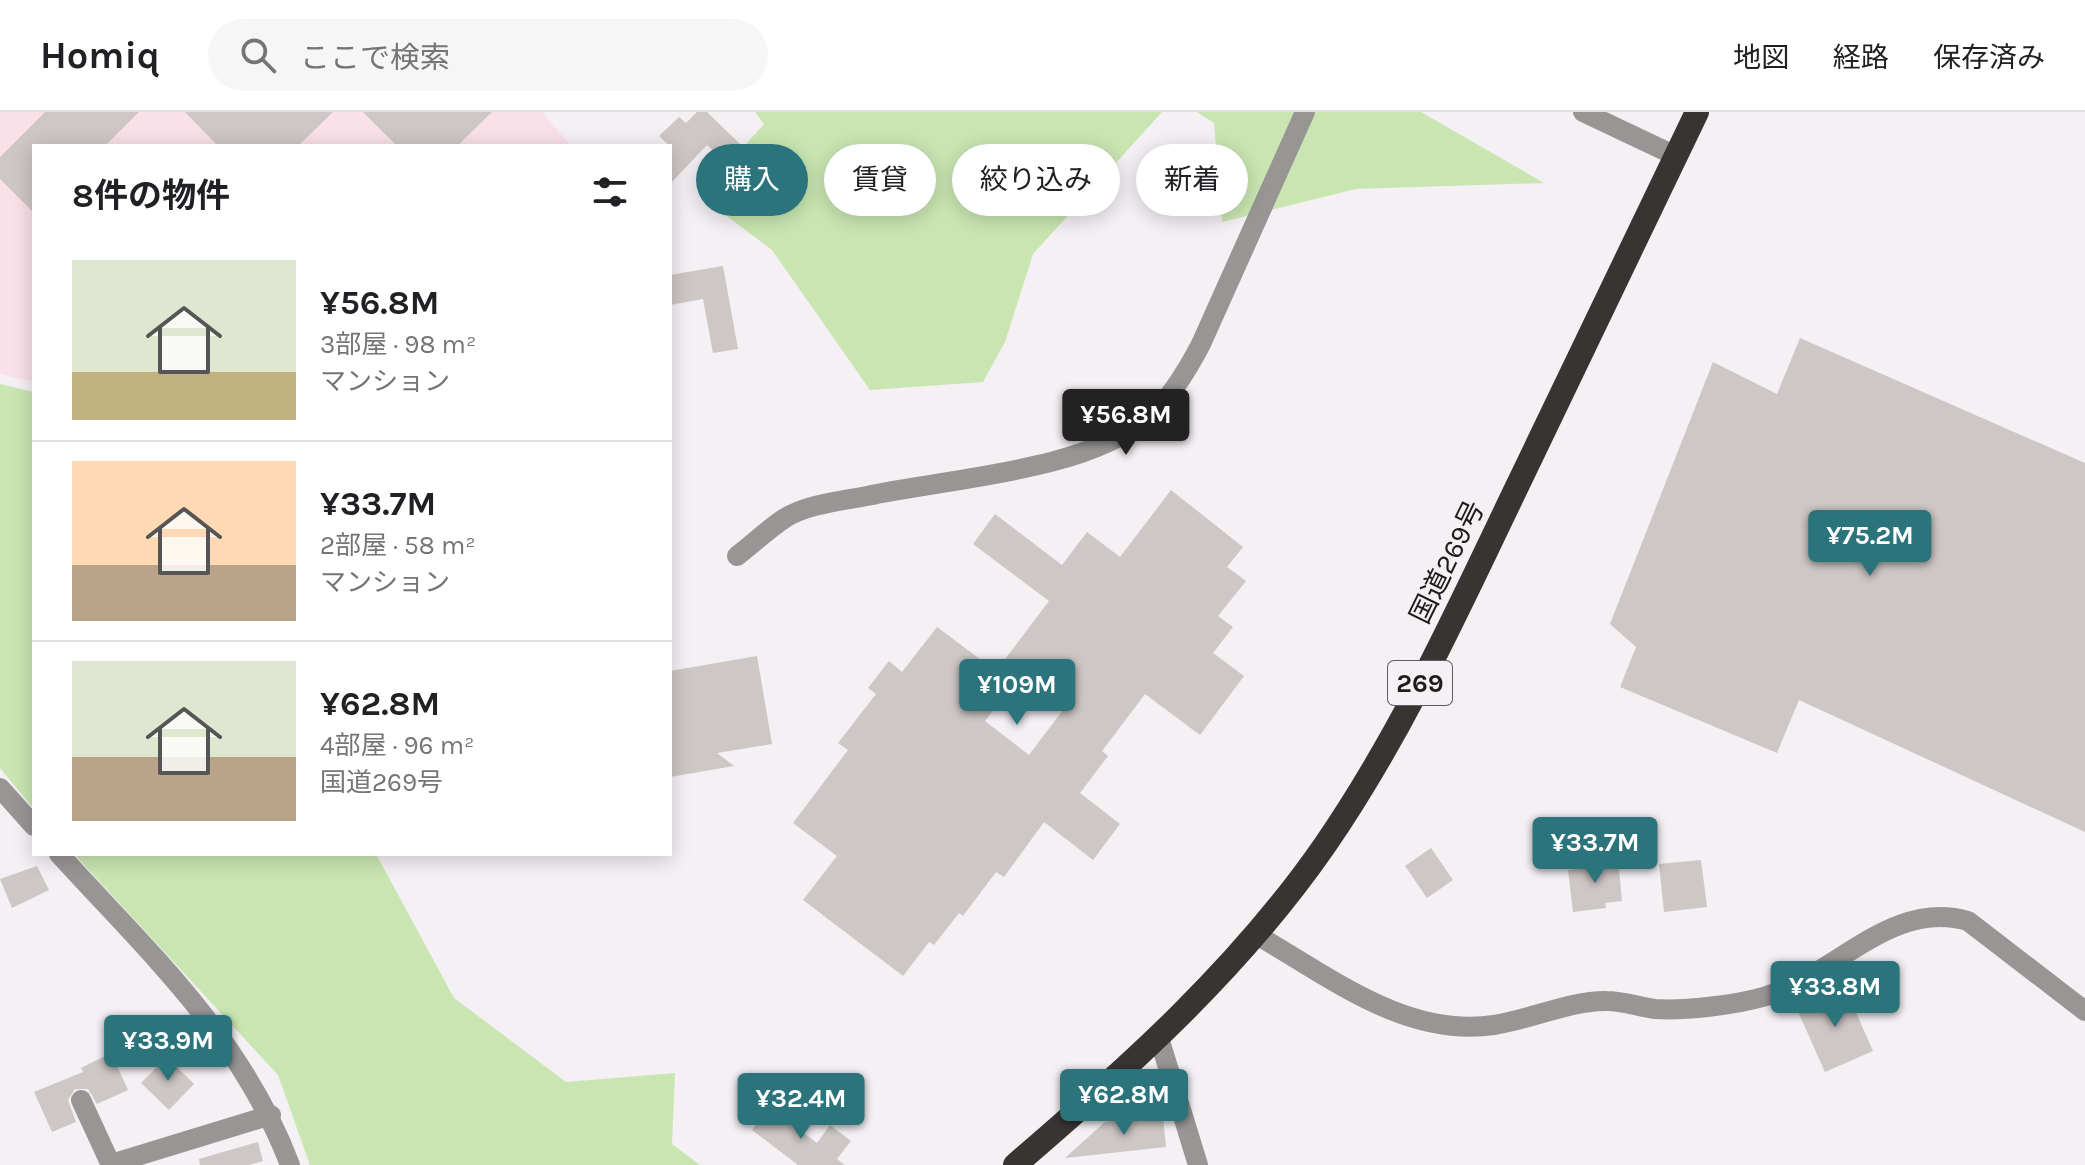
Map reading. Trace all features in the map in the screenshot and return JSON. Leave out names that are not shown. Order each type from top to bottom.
[{"type":"highway","name":"国道269号","points":[[1015,1165],[1159,1038],[1255,934],[1323,847],[1400,724],[1697,112]]},
{"type":"street","points":[[737,556],[787,517],[816,506],[921,484],[1018,469],[1100,446],[1148,418],[1187,370],[1201,344],[1305,112]]},
{"type":"street","points":[[1583,112],[1676,156]]},
{"type":"street","points":[[0,788],[32,824]]},
{"type":"street","points":[[61,856],[147,945],[240,1063],[271,1115],[290,1165]]},
{"type":"street","points":[[1255,934],[1385,1009],[1436,1025],[1462,1028],[1606,1001],[1656,1009],[1763,997],[1805,980],[1897,926],[1947,915],[1968,921],[2085,1011]]},
{"type":"street","points":[[1159,1038],[1198,1165]]},
{"type":"street","points":[[81,1100],[111,1164],[271,1115]]},
{"type":"shaded area","points":[[0,112],[542,112],[569,144],[32,144],[32,382],[0,374]]},
{"type":"green space","points":[[755,112],[1162,112],[1120,158],[1120,144],[952,144],[952,216],[1068,216],[1033,254],[1005,342],[983,382],[870,390],[772,250],[727,216],[808,216],[808,144],[746,144],[764,124]]},
{"type":"green space","points":[[1197,112],[1421,112],[1544,183],[1356,189],[1248,216],[1248,144],[1216,144],[1214,123]]},
{"type":"green space","points":[[1222,216],[1246,216],[1222,222]]},
{"type":"green space","points":[[0,384],[32,392],[32,807],[0,768]]},
{"type":"green space","points":[[76,856],[377,856],[454,998],[566,1082],[675,1073],[672,1144],[700,1165],[310,1165],[278,1075]]},
{"type":"building","points":[[45,112],[139,112],[107,144],[32,144],[32,211],[0,179],[0,157]]},
{"type":"building","points":[[185,112],[333,112],[300,144],[216,144]]},
{"type":"building","points":[[363,112],[492,112],[459,144],[395,144]]},
{"type":"building","points":[[697,112],[707,112],[740,144],[696,144],[696,157],[672,182],[672,144],[659,136],[679,117],[686,123]]},
{"type":"building","points":[[723,266],[738,349],[713,353],[703,299],[672,305],[672,275]]},
{"type":"building","points":[[1800,338],[2085,463],[2085,832],[1799,700],[1777,753],[1620,687],[1636,647],[1610,624],[1713,362],[1777,394]]},
{"type":"building","points":[[1171,490],[1243,547],[1227,567],[1246,581],[1218,616],[1233,627],[1213,653],[1244,676],[1200,735],[1145,694],[1102,751],[1108,756],[1080,793],[1120,824],[1093,860],[1044,822],[1004,877],[996,872],[963,916],[959,913],[934,945],[929,942],[903,976],[803,900],[837,856],[793,823],[848,750],[838,743],[876,694],[868,688],[889,661],[902,672],[937,627],[996,671],[1049,601],[973,544],[995,514],[1062,565],[1087,532],[1120,557]],"holes":[[[1029,664],[1072,698],[1029,755],[985,721]]]},
{"type":"building","points":[[757,656],[772,744],[717,753],[734,766],[672,777],[672,671]]},
{"type":"building","points":[[1431,848],[1453,880],[1427,898],[1405,866]]},
{"type":"building","points":[[1618,858],[1622,901],[1605,903],[1606,908],[1573,912],[1568,870],[1586,868],[1585,862]]},
{"type":"building","points":[[1701,860],[1707,907],[1664,912],[1659,864]]},
{"type":"building","points":[[37,866],[49,890],[12,908],[0,879]]},
{"type":"building","points":[[1844,985],[1873,1051],[1825,1072],[1796,1007]]},
{"type":"building","points":[[111,1053],[128,1090],[97,1104],[88,1089],[75,1089],[68,1100],[76,1122],[52,1132],[34,1092],[83,1072],[81,1068]]},
{"type":"building","points":[[167,1057],[194,1084],[169,1110],[141,1083]]},
{"type":"building","points":[[769,1107],[817,1143],[830,1125],[851,1141],[837,1159],[845,1165],[798,1165],[752,1130]]},
{"type":"building","points":[[1163,1116],[1166,1147],[1065,1158],[1105,1122]]},
{"type":"building","points":[[258,1142],[263,1161],[249,1165],[200,1165],[199,1159]]}]
